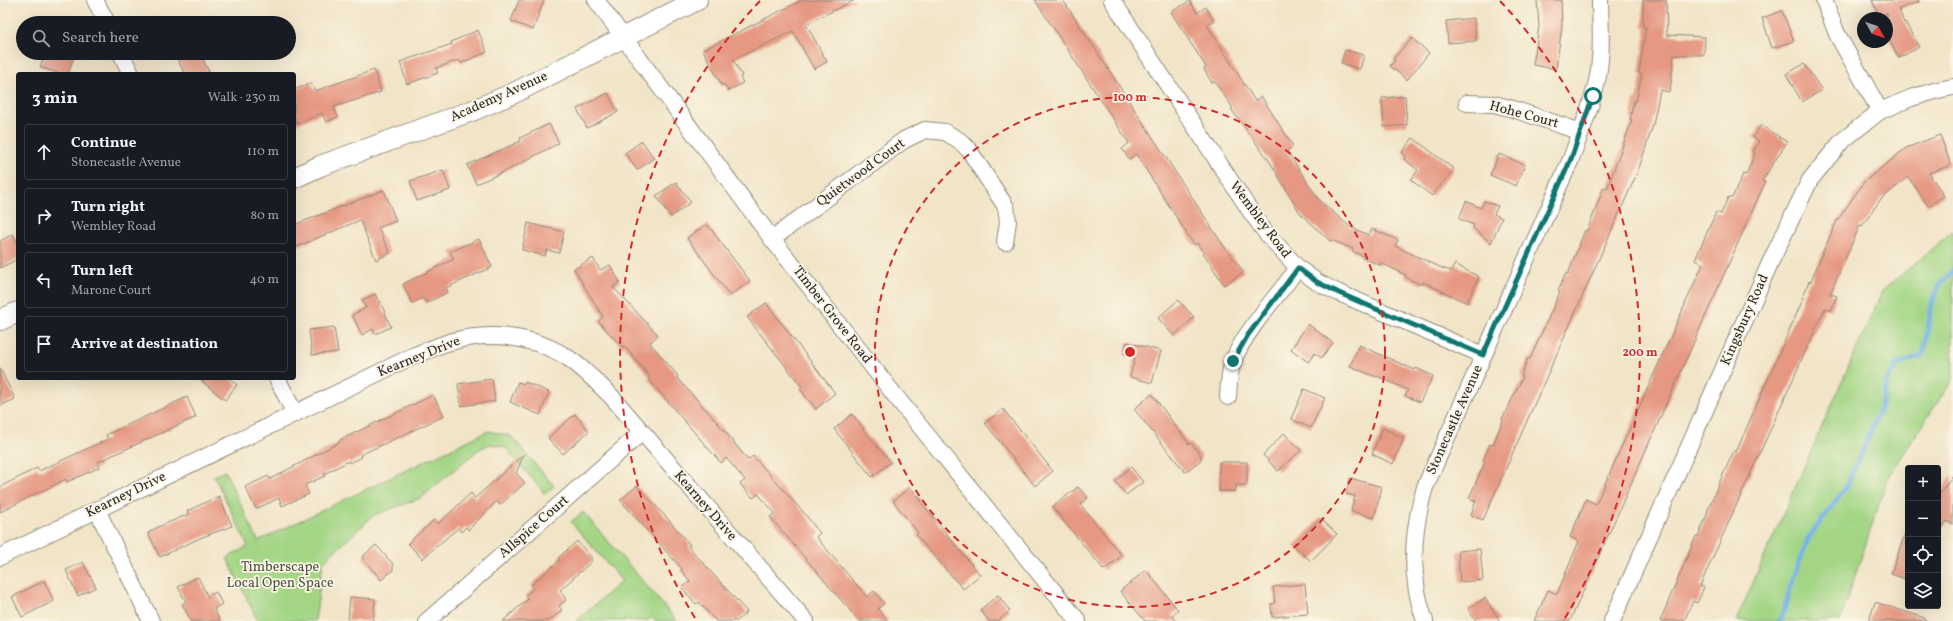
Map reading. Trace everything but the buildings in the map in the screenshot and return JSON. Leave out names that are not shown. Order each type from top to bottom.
[{"type":"street","points":[[96,0],[104,16]]},
{"type":"street","name":"Timber Grove Road","points":[[596,0],[772,239],[896,398],[1078,621]]},
{"type":"street","name":"Academy Avenue","points":[[296,177],[361,150],[474,110],[514,93],[697,0]]},
{"type":"street","name":"Wembley Road","points":[[1112,0],[1253,215],[1281,251],[1298,268],[1317,282],[1339,293],[1483,355]]},
{"type":"street","name":"Stonecastle Avenue","points":[[1425,621],[1419,604],[1414,573],[1413,542],[1418,511],[1425,487],[1571,159],[1593,96],[1600,60],[1600,0]]},
{"type":"street","points":[[1824,0],[1847,53],[1880,111]]},
{"type":"street","points":[[124,60],[130,72]]},
{"type":"street","name":"Kingsbury Road","points":[[1612,621],[1796,205],[1810,180],[1842,141],[1880,111],[1911,98],[1953,87]]},
{"type":"street","name":"Hohe Court","points":[[1467,103],[1494,104],[1580,132]]},
{"type":"street","name":"Quietwood Court","points":[[772,239],[904,140],[926,130],[945,132],[959,140],[969,150],[1006,207],[1008,221],[1005,242]]},
{"type":"street","points":[[1228,398],[1229,376],[1233,361],[1248,335],[1298,268]]},
{"type":"street","points":[[0,320],[16,313]]},
{"type":"street","name":"Kearney Drive","points":[[0,557],[416,355],[448,342],[473,336],[522,338],[546,346],[565,356],[586,372],[610,396],[799,619]]},
{"type":"street","points":[[278,380],[295,414]]},
{"type":"street","name":"Allspice Court","points":[[427,621],[641,434]]},
{"type":"street","points":[[97,510],[151,621]]},
{"type":"green space","points":[[1953,231],[1953,379],[1888,477],[1840,621],[1736,621],[1882,291]]},
{"type":"green space","name":"Timberscape Local Open Space","points":[[488,431],[511,436],[554,486],[545,494],[505,447],[490,444],[478,450],[421,498],[374,515],[323,562],[315,621],[258,621],[227,558],[248,546],[214,476],[225,471],[258,541]]},
{"type":"green space","points":[[583,512],[677,621],[656,621],[652,617],[647,621],[576,621],[622,581],[571,522]]},
{"type":"waterway","points":[[1779,621],[1784,611],[1794,575],[1809,537],[1844,490],[1857,464],[1882,403],[1887,381],[1897,365],[1920,357],[1924,352],[1932,303],[1939,285],[1953,270]]},
{"type":"route","points":[[1233,361],[1248,335],[1298,268],[1317,282],[1339,293],[1483,355],[1571,159],[1593,96]]}]
